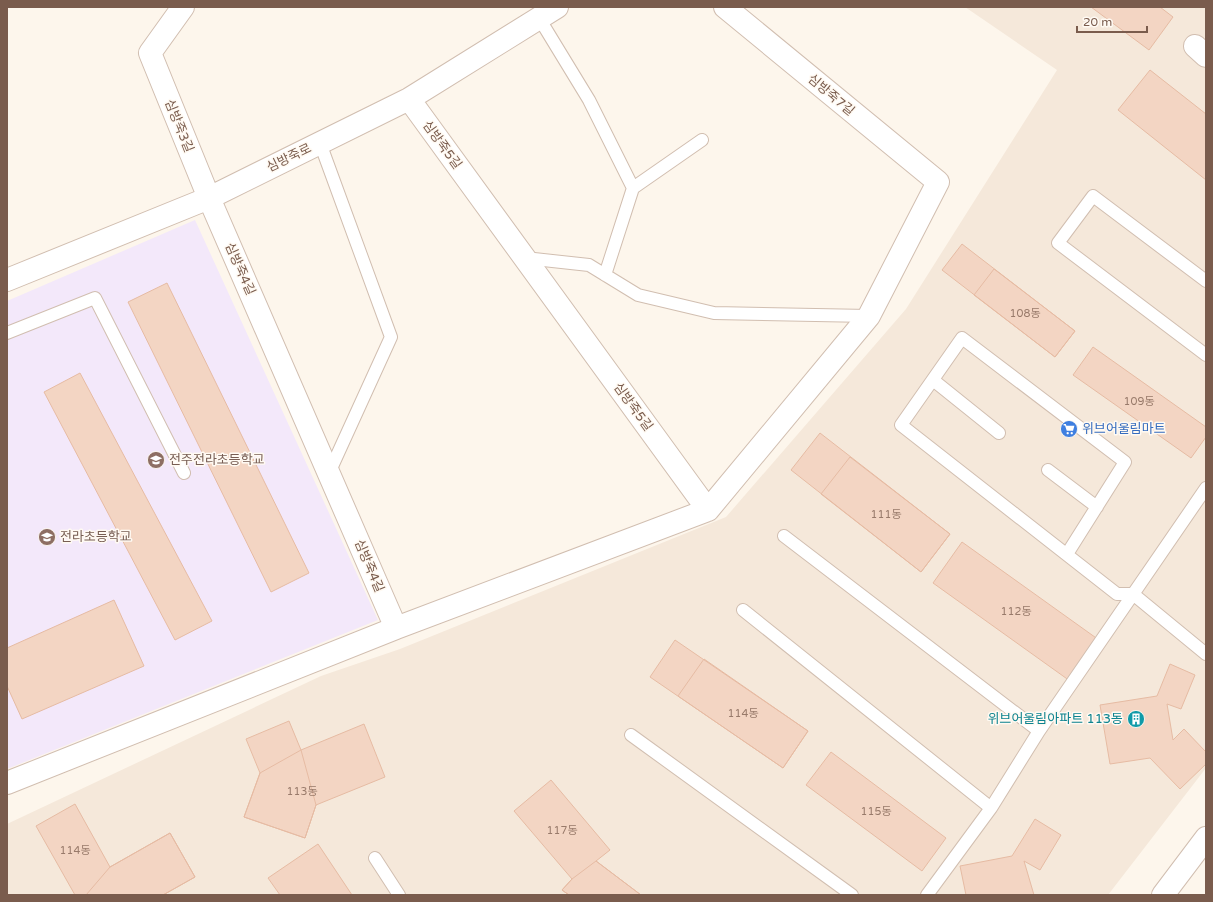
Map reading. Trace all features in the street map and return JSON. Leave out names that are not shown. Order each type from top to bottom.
[{"type":"street","name":"심방죽3길","points":[[183,7],[150,53],[209,198]]},
{"type":"street","name":"심방죽7길","points":[[725,7],[938,182],[869,316]]},
{"type":"street","name":"심방죽로","points":[[7,280],[209,198],[409,99],[548,13]]},
{"type":"street","name":"심방죽5길","points":[[409,99],[708,510]]},
{"type":"street","name":"심방죽4길","points":[[209,198],[396,628]]},
{"type":"street","points":[[7,783],[396,628],[708,510],[869,316]]},
{"type":"street","points":[[1163,895],[1206,838]]},
{"type":"lane","points":[[548,13],[632,188]]},
{"type":"lane","points":[[605,275],[632,188],[702,140]]},
{"type":"lane","points":[[320,143],[391,337],[329,473]]},
{"type":"lane","points":[[1206,281],[1093,196],[1058,243],[1206,355]]},
{"type":"lane","points":[[525,258],[589,265],[638,295],[714,313],[869,316]]},
{"type":"lane","points":[[7,333],[95,298],[184,472]]},
{"type":"lane","points":[[1067,554],[1125,462],[962,338],[901,425],[1117,594],[1133,594],[1206,654]]},
{"type":"lane","points":[[933,380],[999,433]]},
{"type":"lane","points":[[1048,470],[1097,507]]},
{"type":"lane","points":[[927,895],[991,808],[1039,731],[1206,488]]},
{"type":"lane","points":[[784,536],[1039,731]]},
{"type":"lane","points":[[743,610],[991,808]]},
{"type":"lane","points":[[631,735],[852,895]]},
{"type":"lane","points":[[375,858],[399,895]]},
{"type":"shaded area","points":[[965,7],[1206,7],[1206,768],[1108,895],[7,895],[7,824],[321,676],[400,649],[726,517],[906,309],[1057,70]]},
{"type":"shaded area","name":"전주전라초등학교","points":[[195,220],[378,620],[7,769],[7,301]]},
{"type":"building","points":[[1091,7],[1160,7],[1173,17],[1149,50]]},
{"type":"building","points":[[1150,70],[1206,114],[1206,180],[1118,110]]},
{"type":"building","points":[[962,244],[1075,331],[1055,357],[942,270]]},
{"type":"building","points":[[994,269],[1075,331],[1055,357],[974,295]]},
{"type":"building","points":[[167,283],[309,573],[271,592],[128,302]]},
{"type":"building","points":[[1093,347],[1206,427],[1206,437],[1191,458],[1073,375]]},
{"type":"building","points":[[80,373],[212,621],[175,640],[44,392]]},
{"type":"building","points":[[820,433],[950,534],[921,572],[791,470]]},
{"type":"building","points":[[850,457],[950,534],[921,572],[821,494]]},
{"type":"building","points":[[962,542],[1099,640],[1070,681],[933,583]]},
{"type":"building","points":[[114,600],[144,666],[22,719],[7,686],[7,648]]},
{"type":"building","points":[[675,640],[808,731],[783,768],[650,677]]},
{"type":"building","points":[[704,659],[808,731],[783,768],[678,696]]},
{"type":"building","name":"위브어울림아파트 113동","points":[[1170,664],[1195,675],[1181,709],[1167,704],[1173,740],[1184,729],[1206,752],[1206,764],[1180,789],[1150,758],[1110,764],[1100,705],[1157,696]]},
{"type":"building","points":[[289,721],[301,750],[364,724],[385,777],[316,805],[305,838],[244,817],[260,773],[246,739]]},
{"type":"building","points":[[301,750],[316,805],[305,838],[244,817],[260,773]]},
{"type":"building","points":[[831,752],[946,838],[922,871],[806,785]]},
{"type":"building","points":[[551,780],[610,850],[596,861],[641,895],[569,895],[562,890],[572,879],[514,811]]},
{"type":"building","points":[[75,804],[110,867],[170,833],[195,877],[163,895],[75,895],[36,826]]},
{"type":"building","points":[[1035,819],[1061,835],[1040,870],[1024,861],[1034,895],[966,895],[960,866],[1012,856]]},
{"type":"building","points":[[170,833],[195,877],[163,895],[86,895],[110,867]]},
{"type":"building","points":[[318,844],[352,895],[280,895],[268,878]]},
{"type":"building","points":[[596,861],[641,895],[569,895],[562,890],[572,879]]},
{"type":"place","name":"위브어울림마트","points":[[1069,429]]},
{"type":"place","name":"전주전라초등학교","points":[[156,460]]},
{"type":"place","name":"전라초등학교","points":[[47,537]]},
{"type":"place","name":"위브어울림아파트 113동","points":[[1136,719]]}]
